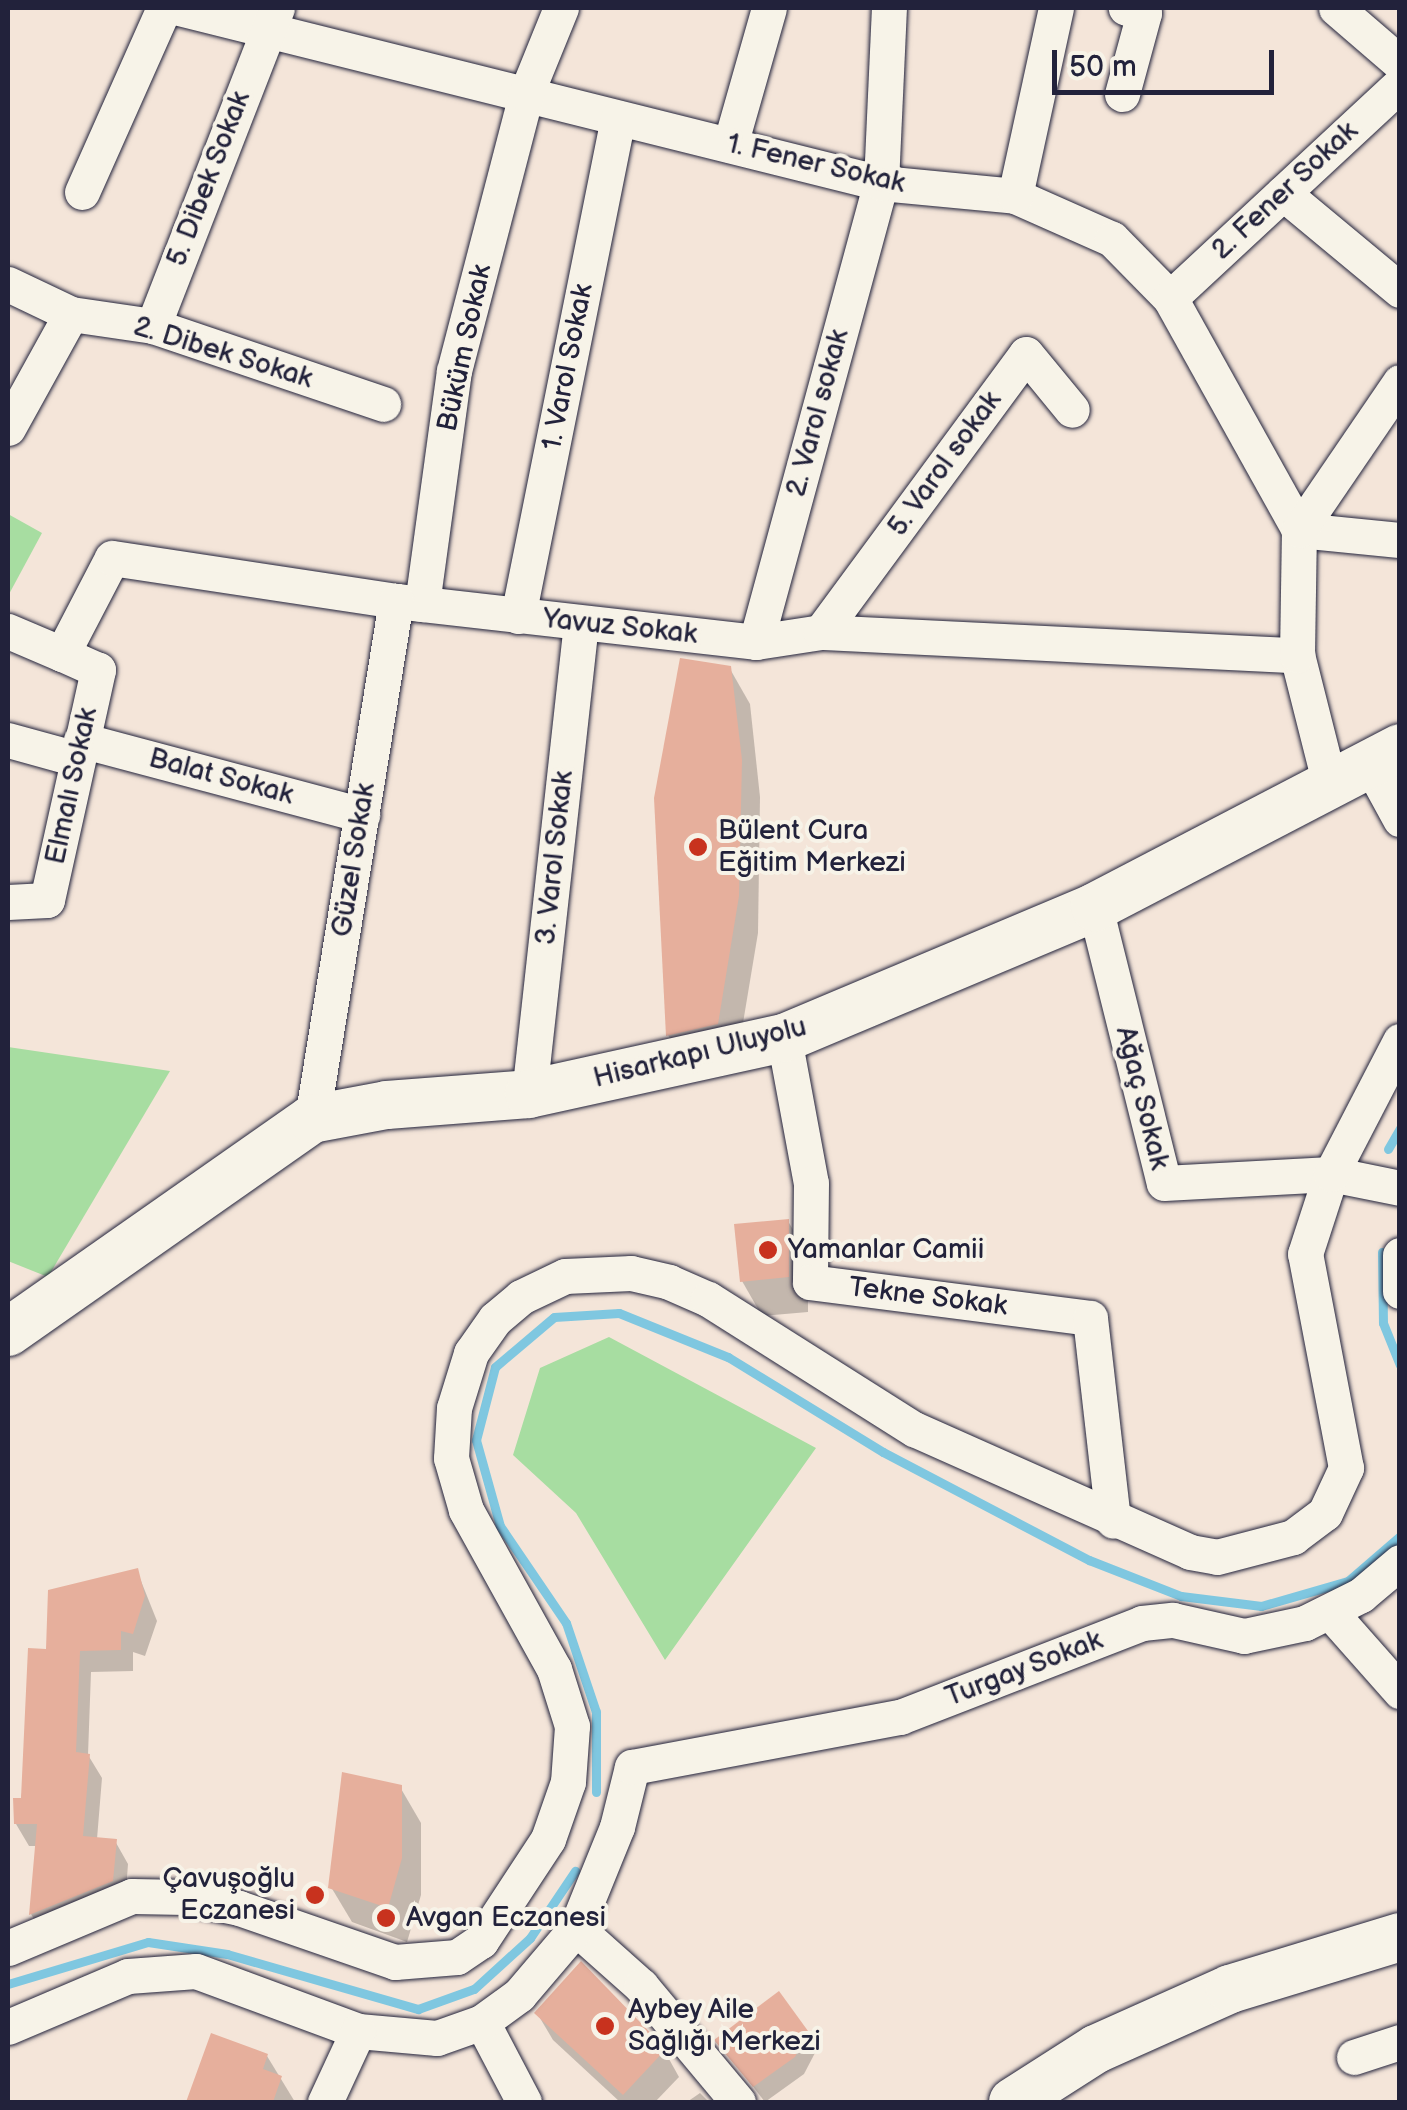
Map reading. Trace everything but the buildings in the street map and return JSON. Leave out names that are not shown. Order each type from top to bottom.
[{"type":"street","points":[[82,192],[164,8]]},
{"type":"street","name":"1. Fener Sokak","points":[[179,8],[271,20],[526,94],[880,183],[1015,196],[1112,239],[1170,298],[1299,530]]},
{"type":"street","name":"Büküm Sokak","points":[[409,603],[454,371],[526,94],[561,8]]},
{"type":"street","points":[[730,145],[768,8]]},
{"type":"street","name":"2. Varol sokak","points":[[756,642],[880,183],[888,8]]},
{"type":"street","points":[[1015,196],[1056,8]]},
{"type":"street","points":[[1122,94],[1144,13],[1126,8]]},
{"type":"street","points":[[1336,8],[1400,63]]},
{"type":"street","name":"5. Dibek Sokak","points":[[152,326],[271,20]]},
{"type":"street","name":"2. Fener Sokak","points":[[1170,298],[1400,84]]},
{"type":"street","name":"1. Varol Sokak","points":[[518,616],[618,118]]},
{"type":"street","points":[[1283,193],[1400,290]]},
{"type":"street","name":"2. Dibek Sokak","points":[[8,284],[71,314],[152,326],[383,404]]},
{"type":"street","points":[[8,428],[71,314]]},
{"type":"street","name":"5. Varol sokak","points":[[821,632],[1026,354],[1072,410]]},
{"type":"street","points":[[1400,382],[1299,530],[1297,655],[1400,819]]},
{"type":"street","points":[[1299,530],[1400,540]]},
{"type":"street","name":"Yavuz Sokak","points":[[62,654],[112,558],[409,603],[756,642],[821,632],[1297,655]]},
{"type":"street","name":"Güzel Sokak","points":[[312,1119],[362,815],[409,603]]},
{"type":"street","name":"3. Varol Sokak","points":[[529,1094],[581,623]]},
{"type":"street","points":[[8,631],[62,654]]},
{"type":"street","name":"Elmalı Sokak","points":[[8,902],[48,900],[98,670],[62,654]]},
{"type":"street","name":"Balat Sokak","points":[[8,740],[79,750],[362,815]]},
{"type":"street","name":"Hisarkapı Uluyolu","points":[[8,1332],[312,1119],[387,1105],[529,1094],[784,1038],[1095,908],[1366,766]]},
{"type":"street","name":"Ağaç Sokak","points":[[1095,908],[1164,1183],[1331,1174]]},
{"type":"street","name":"Tekne Sokak","points":[[784,1038],[811,1183],[810,1282],[1090,1318],[1113,1520]]},
{"type":"street","points":[[8,1948],[132,1896],[186,1897],[239,1908],[395,1962],[445,1960],[481,1941],[548,1839],[568,1782],[572,1726],[554,1669],[466,1510],[452,1458],[454,1408],[471,1352],[521,1297],[565,1276],[598,1272],[669,1282],[724,1308],[914,1429],[1113,1520],[1217,1557],[1293,1537],[1325,1513],[1340,1490],[1346,1468],[1305,1254],[1331,1174],[1400,1041]]},
{"type":"street","points":[[1331,1174],[1400,1188]]},
{"type":"street","points":[[1400,1254],[1400,1291]]},
{"type":"street","name":"Turgay Sokak","points":[[597,1880],[632,1767],[900,1717],[1142,1623],[1188,1622],[1244,1636],[1330,1612],[1400,1562]]},
{"type":"street","points":[[1330,1612],[1400,1690]]},
{"type":"street","points":[[8,2026],[128,1976],[196,1972],[358,2031],[437,2038],[482,2022],[519,1995],[576,1928],[597,1880],[548,1839]]},
{"type":"street","points":[[576,1928],[640,1986],[738,2102]]},
{"type":"street","points":[[1014,2102],[1096,2049],[1230,1990],[1400,1937]]},
{"type":"street","points":[[482,2022],[524,2102]]},
{"type":"street","points":[[326,2102],[358,2031]]},
{"type":"street","points":[[1354,2058],[1400,2042]]},
{"type":"green space","points":[[8,514],[42,533],[8,596]]},
{"type":"green space","points":[[8,1047],[170,1071],[48,1277],[8,1261]]},
{"type":"green space","points":[[609,1337],[816,1448],[665,1660],[576,1513],[513,1455],[540,1368]]},
{"type":"waterway","points":[[1388,1149],[1400,1128]]},
{"type":"waterway","points":[[1382,1252],[1383,1323],[1400,1365]]},
{"type":"waterway","points":[[596,1792],[596,1712],[566,1623],[500,1526],[476,1440],[495,1367],[554,1317],[619,1313],[728,1357],[883,1452],[1089,1560],[1181,1596],[1261,1606],[1348,1581],[1400,1536]]},
{"type":"waterway","points":[[8,1984],[148,1942],[227,1954],[418,2009],[474,1989],[530,1938],[575,1871]]},
{"type":"place","name":"Bülent Cura Eğitim Merkezi","points":[[698,847]]},
{"type":"place","name":"Yamanlar Camii","points":[[768,1250]]},
{"type":"place","name":"Çavuşoğlu Eczanesi","points":[[315,1895]]},
{"type":"place","name":"Avgan Eczanesi","points":[[386,1918]]},
{"type":"place","name":"Aybey Aile Sağlığı Merkezi","points":[[605,2026]]}]
